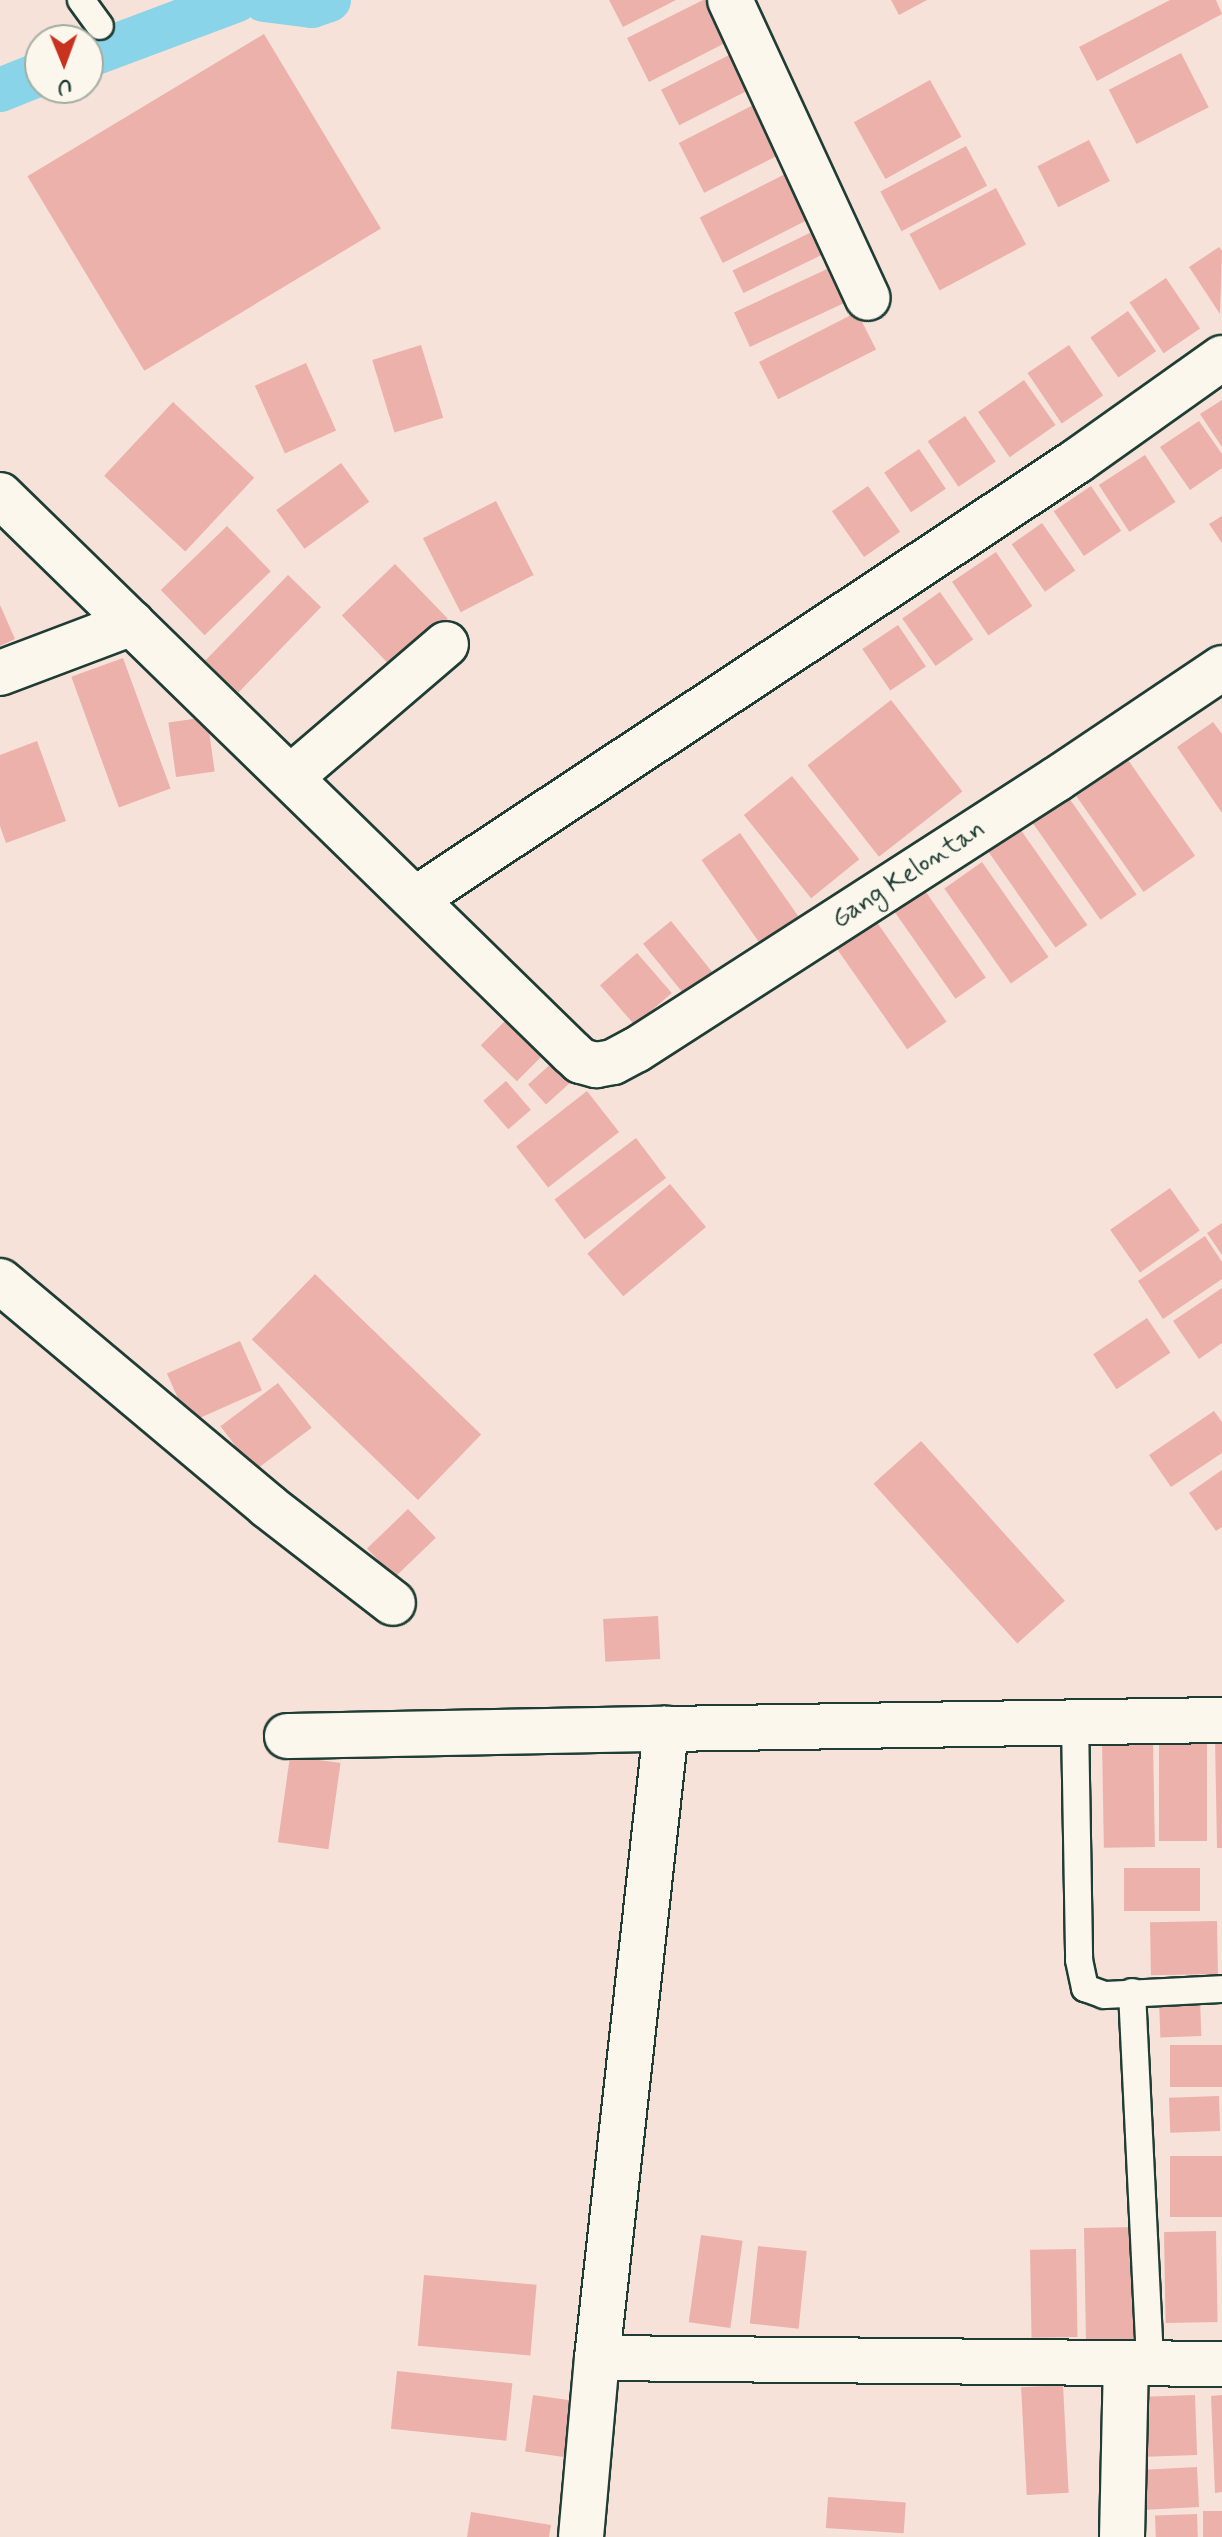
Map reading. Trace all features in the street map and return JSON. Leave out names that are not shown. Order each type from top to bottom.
[{"type":"street","points":[[730,0],[868,298]]},
{"type":"street","points":[[0,495],[417,898],[1077,461],[1222,358]]},
{"type":"street","points":[[0,673],[132,623]]},
{"type":"street","points":[[291,777],[446,644]]},
{"type":"street","name":"Gang Kelontan","points":[[417,898],[572,1053],[589,1064],[603,1065],[636,1050],[1044,788],[1222,668]]},
{"type":"street","points":[[0,1281],[268,1506],[393,1603]]},
{"type":"street","points":[[287,1736],[1222,1720]]},
{"type":"street","points":[[581,2537],[597,2358],[666,1729]]},
{"type":"street","points":[[597,2358],[1222,2364]]},
{"type":"street","points":[[1122,2537],[1138,2365]]},
{"type":"lane","points":[[81,0],[99,24]]},
{"type":"lane","points":[[1075,1722],[1080,1976],[1085,1988],[1093,1994],[1222,1989]]},
{"type":"lane","points":[[1132,1992],[1138,2365]]},
{"type":"building","points":[[609,0],[676,0],[623,27]]},
{"type":"building","points":[[706,0],[727,42],[649,82],[627,38]]},
{"type":"building","points":[[891,0],[927,0],[899,15]]},
{"type":"building","points":[[1170,0],[1216,0],[1222,14],[1097,81],[1079,47]]},
{"type":"building","points":[[264,34],[381,229],[144,371],[27,176]]},
{"type":"building","points":[[735,52],[753,88],[679,125],[661,90]]},
{"type":"building","points":[[1181,53],[1209,107],[1137,144],[1109,90]]},
{"type":"building","points":[[930,80],[962,137],[885,179],[854,122]]},
{"type":"building","points":[[767,98],[792,148],[704,193],[679,143]]},
{"type":"building","points":[[1089,140],[1110,181],[1058,207],[1037,166]]},
{"type":"building","points":[[966,146],[987,186],[901,231],[880,192]]},
{"type":"building","points":[[795,169],[818,214],[723,263],[700,218]]},
{"type":"building","points":[[996,188],[1026,245],[940,291],[909,234]]},
{"type":"building","points":[[826,225],[837,247],[743,293],[733,271]]},
{"type":"building","points":[[1219,247],[1222,251],[1220,314],[1189,267]]},
{"type":"building","points":[[840,263],[856,297],[750,347],[734,312]]},
{"type":"building","points":[[1166,278],[1200,329],[1164,353],[1130,303]]},
{"type":"building","points":[[1128,311],[1156,351],[1118,378],[1090,337]]},
{"type":"building","points":[[857,312],[876,349],[778,399],[759,362]]},
{"type":"building","points":[[421,345],[443,418],[394,433],[372,360]]},
{"type":"building","points":[[1069,345],[1103,396],[1062,424],[1028,373]]},
{"type":"building","points":[[306,363],[336,431],[285,453],[255,386]]},
{"type":"building","points":[[1024,380],[1056,425],[1010,457],[978,412]]},
{"type":"building","points":[[1222,400],[1222,447],[1200,414]]},
{"type":"building","points":[[173,402],[254,478],[185,552],[104,476]]},
{"type":"building","points":[[965,416],[996,462],[958,487],[928,441]]},
{"type":"building","points":[[1199,421],[1222,454],[1222,468],[1190,490],[1160,447]]},
{"type":"building","points":[[919,449],[946,489],[911,512],[884,472]]},
{"type":"building","points":[[1145,455],[1175,502],[1129,532],[1099,485]]},
{"type":"building","points":[[341,463],[369,502],[304,549],[276,510]]},
{"type":"building","points":[[868,486],[900,532],[864,557],[832,511]]},
{"type":"building","points":[[1091,486],[1121,531],[1084,556],[1054,511]]},
{"type":"building","points":[[496,501],[534,575],[461,612],[423,538]]},
{"type":"building","points":[[1222,516],[1222,543],[1209,524]]},
{"type":"building","points":[[1042,523],[1075,571],[1045,592],[1012,544]]},
{"type":"building","points":[[227,526],[271,571],[205,635],[161,590]]},
{"type":"building","points":[[996,552],[1032,606],[988,636],[952,582]]},
{"type":"building","points":[[395,564],[448,619],[395,670],[342,615]]},
{"type":"building","points":[[288,575],[321,607],[238,693],[205,661]]},
{"type":"building","points":[[940,592],[973,640],[936,666],[902,618]]},
{"type":"building","points":[[0,605],[15,639],[0,646]]},
{"type":"building","points":[[898,625],[926,666],[890,690],[862,649]]},
{"type":"building","points":[[123,658],[171,789],[119,807],[71,677]]},
{"type":"building","points":[[891,700],[962,791],[879,857],[807,765]]},
{"type":"building","points":[[207,717],[215,771],[176,777],[168,722]]},
{"type":"building","points":[[1213,722],[1222,734],[1222,813],[1177,747]]},
{"type":"building","points":[[37,741],[66,821],[6,843],[0,826],[0,755]]},
{"type":"building","points":[[1128,760],[1195,856],[1144,892],[1076,796]]},
{"type":"building","points":[[792,776],[859,859],[811,898],[744,815]]},
{"type":"building","points":[[1062,788],[1137,894],[1101,920],[1026,813]]},
{"type":"building","points":[[1018,826],[1087,925],[1055,947],[986,848]]},
{"type":"building","points":[[740,833],[800,919],[762,946],[701,860]]},
{"type":"building","points":[[982,862],[1049,957],[1011,983],[944,888]]},
{"type":"building","points":[[921,885],[986,978],[956,999],[891,906]]},
{"type":"building","points":[[671,921],[715,975],[687,998],[643,944]]},
{"type":"building","points":[[876,921],[947,1022],[907,1049],[837,949]]},
{"type":"building","points":[[637,953],[672,993],[635,1025],[600,985]]},
{"type":"building","points":[[514,1012],[550,1048],[517,1081],[481,1045]]},
{"type":"building","points":[[554,1061],[572,1081],[546,1104],[528,1084]]},
{"type":"building","points":[[506,1081],[531,1110],[508,1129],[483,1101]]},
{"type":"building","points":[[587,1091],[619,1132],[548,1187],[516,1146]]},
{"type":"building","points":[[636,1138],[666,1178],[585,1239],[555,1199]]},
{"type":"building","points":[[670,1184],[706,1227],[623,1296],[587,1253]]},
{"type":"building","points":[[1170,1188],[1200,1231],[1140,1272],[1110,1230]]},
{"type":"building","points":[[1222,1223],[1222,1255],[1207,1233]]},
{"type":"building","points":[[1205,1236],[1222,1262],[1222,1279],[1163,1319],[1138,1281]]},
{"type":"building","points":[[315,1274],[481,1434],[418,1500],[252,1339]]},
{"type":"building","points":[[1222,1288],[1222,1343],[1199,1359],[1173,1321]]},
{"type":"building","points":[[1147,1318],[1170,1353],[1117,1389],[1093,1354]]},
{"type":"building","points":[[240,1341],[262,1390],[189,1423],[167,1374]]},
{"type":"building","points":[[278,1383],[312,1428],[254,1471],[220,1426]]},
{"type":"building","points":[[1214,1411],[1222,1422],[1222,1453],[1171,1487],[1149,1455]]},
{"type":"building","points":[[921,1441],[1065,1601],[1017,1644],[873,1484]]},
{"type":"building","points":[[1222,1470],[1222,1527],[1216,1531],[1189,1493]]},
{"type":"building","points":[[408,1509],[436,1538],[395,1577],[367,1549]]},
{"type":"building","points":[[658,1616],[660,1659],[605,1662],[603,1619]]},
{"type":"building","points":[[1159,1733],[1207,1733],[1207,1841],[1159,1841]]},
{"type":"building","points":[[1215,1737],[1222,1737],[1222,1848],[1217,1848]]},
{"type":"building","points":[[1153,1739],[1155,1847],[1104,1848],[1102,1740]]},
{"type":"building","points":[[290,1756],[341,1763],[328,1849],[278,1842]]},
{"type":"building","points":[[1124,1868],[1200,1868],[1200,1911],[1124,1911]]},
{"type":"building","points":[[1217,1921],[1218,1974],[1151,1975],[1150,1922]]},
{"type":"building","points":[[1200,1998],[1201,2036],[1160,2037],[1159,1999]]},
{"type":"building","points":[[1170,2045],[1222,2045],[1222,2087],[1170,2087]]},
{"type":"building","points":[[1219,2096],[1220,2131],[1170,2133],[1169,2098]]},
{"type":"building","points":[[1170,2156],[1222,2156],[1222,2217],[1170,2217]]},
{"type":"building","points":[[1137,2227],[1139,2351],[1086,2352],[1084,2228]]},
{"type":"building","points":[[1216,2231],[1218,2322],[1166,2323],[1164,2232]]},
{"type":"building","points":[[701,2235],[743,2241],[730,2328],[689,2322]]},
{"type":"building","points":[[758,2246],[807,2251],[799,2329],[750,2324]]},
{"type":"building","points":[[1076,2249],[1078,2337],[1032,2338],[1030,2250]]},
{"type":"building","points":[[424,2275],[537,2285],[530,2356],[418,2346]]},
{"type":"building","points":[[397,2371],[512,2383],[506,2441],[391,2429]]},
{"type":"building","points":[[1063,2385],[1069,2493],[1027,2495],[1021,2387]]},
{"type":"building","points":[[533,2395],[581,2402],[573,2458],[525,2451]]},
{"type":"building","points":[[1195,2395],[1197,2455],[1139,2457],[1137,2397]]},
{"type":"building","points":[[1222,2395],[1222,2492],[1215,2493],[1211,2396]]},
{"type":"building","points":[[1197,2467],[1199,2507],[1141,2510],[1139,2470]]},
{"type":"building","points":[[828,2497],[906,2502],[904,2533],[826,2528]]},
{"type":"building","points":[[1203,2511],[1222,2511],[1222,2537],[1203,2537]]},
{"type":"building","points":[[471,2512],[551,2525],[549,2537],[467,2537]]},
{"type":"building","points":[[1197,2514],[1198,2537],[1156,2537],[1155,2515]]},
{"type":"waterway","points":[[104,50],[237,0]]},
{"type":"waterway","points":[[264,0],[312,6],[329,0]]},
{"type":"waterway","points":[[0,90],[24,80]]}]
